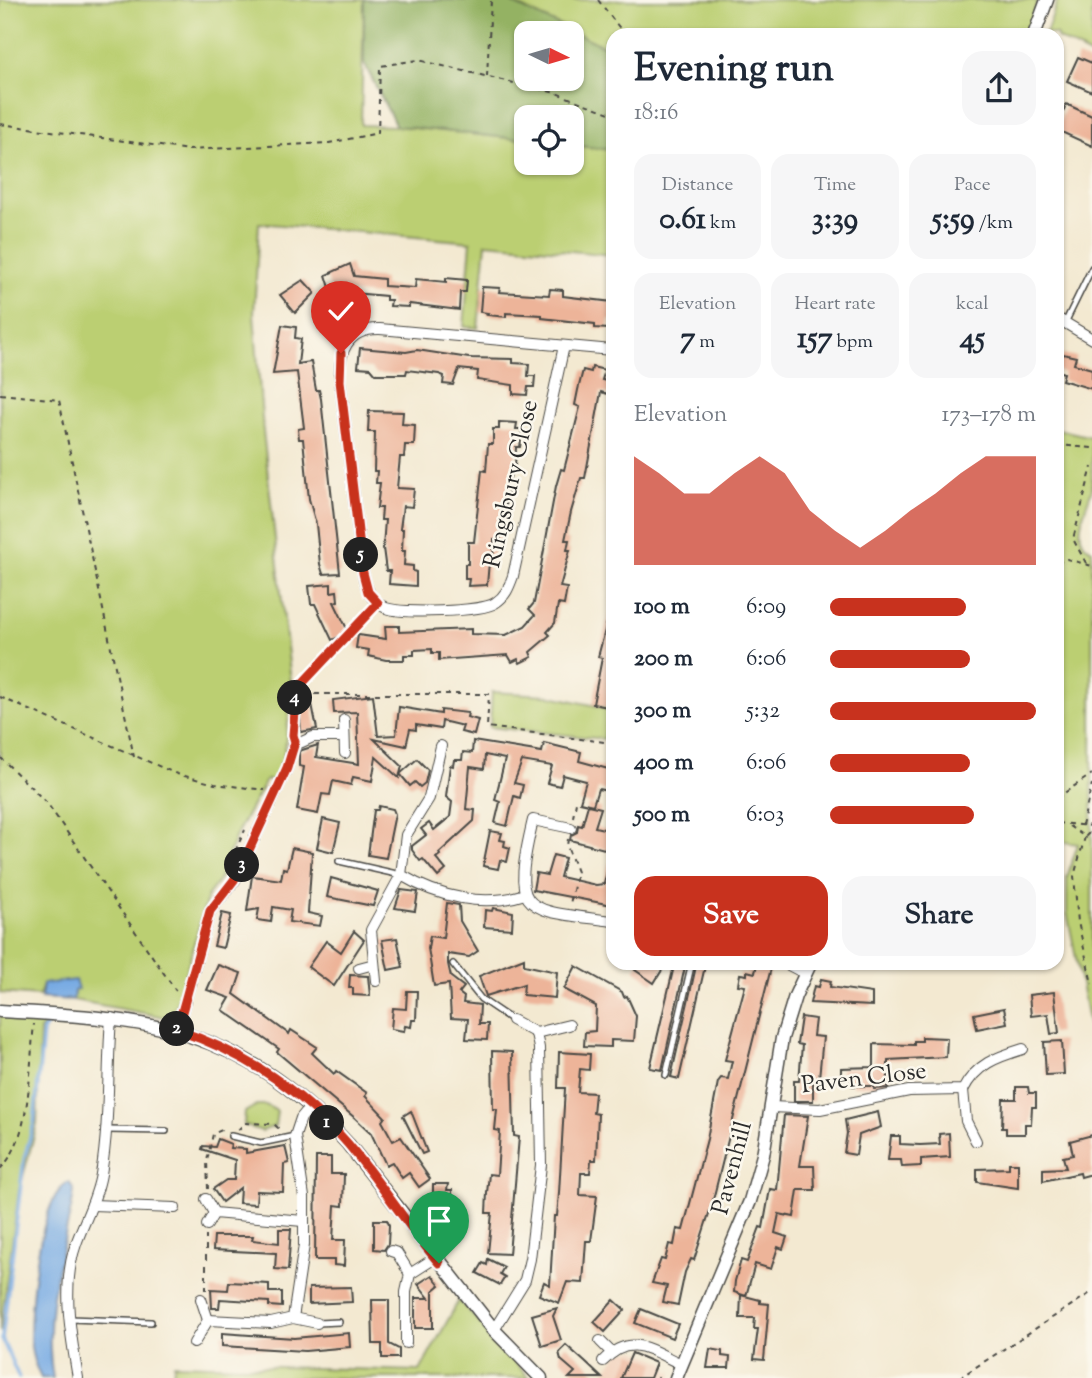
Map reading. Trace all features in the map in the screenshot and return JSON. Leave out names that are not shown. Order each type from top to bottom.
[{"type":"street","points":[[1037,28],[1047,0]]},
{"type":"street","points":[[1064,322],[1092,339]]},
{"type":"street","points":[[378,603],[368,592],[363,573],[340,381],[339,359],[344,347],[361,331],[373,328],[606,350]]},
{"type":"street","name":"Ringsbury Close","points":[[378,603],[397,610],[471,609],[491,605],[505,594],[513,576],[564,346]]},
{"type":"street","points":[[344,720],[345,753]]},
{"type":"street","points":[[177,1030],[210,911],[234,880],[295,742],[320,736],[344,737]]},
{"type":"street","points":[[376,981],[371,930],[401,875],[406,835],[429,797],[434,757],[441,746]]},
{"type":"street","points":[[571,828],[533,820],[522,869],[525,894],[541,909],[606,920]]},
{"type":"street","points":[[401,875],[427,888],[459,898],[505,900],[525,894]]},
{"type":"street","points":[[359,968],[374,964]]},
{"type":"street","name":"Pavenhill","points":[[676,1378],[750,1202],[763,1155],[782,1038],[795,996],[808,970]]},
{"type":"street","points":[[0,1011],[111,1018],[177,1030],[236,1053],[310,1107],[354,1151],[435,1258],[494,1330],[541,1378]]},
{"type":"street","points":[[78,1378],[70,1319],[75,1247],[100,1179],[107,1130],[111,1018]]},
{"type":"street","points":[[512,1020],[536,1033],[569,1025]]},
{"type":"street","points":[[494,1330],[525,1280],[530,1259],[541,1165],[539,1048],[536,1033]]},
{"type":"street","name":"Paven Close","points":[[976,1141],[966,1121],[963,1090],[972,1075],[991,1060],[1023,1049]]},
{"type":"street","name":"Paven Close","points":[[770,1107],[820,1109],[908,1091],[963,1090]]},
{"type":"street","points":[[293,1318],[303,1255],[303,1188],[296,1133],[310,1107]]},
{"type":"street","points":[[206,1199],[214,1213]]},
{"type":"street","points":[[92,1205],[175,1208]]},
{"type":"street","points":[[214,1213],[303,1221]]},
{"type":"street","points":[[207,1225],[214,1213]]},
{"type":"street","points":[[391,1251],[397,1253],[410,1274],[406,1293],[406,1343]]},
{"type":"street","points":[[410,1274],[435,1258]]},
{"type":"street","points":[[194,1343],[208,1320],[201,1299]]},
{"type":"street","points":[[208,1320],[271,1323],[293,1318],[317,1323]]},
{"type":"street","points":[[600,1341],[611,1353]]},
{"type":"street","points":[[603,1361],[622,1345],[632,1344],[681,1364]]},
{"type":"lane","points":[[1064,315],[1092,268]]},
{"type":"lane","points":[[339,861],[401,875]]},
{"type":"lane","points":[[453,964],[481,999],[512,1020]]},
{"type":"lane","points":[[666,1075],[690,970]]},
{"type":"lane","points":[[107,1130],[166,1131]]},
{"type":"lane","points":[[231,1131],[261,1143],[296,1133]]},
{"type":"lane","points":[[70,1319],[151,1322]]},
{"type":"lane","points":[[317,1323],[339,1322]]},
{"type":"path","points":[[487,77],[491,0]]},
{"type":"path","points":[[598,0],[620,28]]},
{"type":"path","points":[[0,124],[189,150],[329,143],[378,133],[380,66],[418,60],[556,93],[606,112]]},
{"type":"path","points":[[0,394],[59,400],[134,757]]},
{"type":"path","points":[[1064,446],[1092,448]]},
{"type":"path","points":[[1086,563],[1073,539],[1092,467]]},
{"type":"path","points":[[1064,560],[1092,566]]},
{"type":"path","points":[[295,742],[295,694],[378,603]]},
{"type":"path","points":[[295,694],[489,694],[487,727],[606,742]]},
{"type":"path","points":[[0,697],[177,774],[215,784],[275,791]]},
{"type":"path","points":[[0,757],[47,803],[172,987],[186,997]]},
{"type":"path","points":[[1064,793],[1092,774]]},
{"type":"path","points":[[1082,825],[1092,784]]},
{"type":"path","points":[[568,915],[578,872],[567,846],[576,802]]},
{"type":"path","points":[[1064,824],[1092,826]]},
{"type":"path","points":[[1068,825],[1085,837]]},
{"type":"path","points":[[1092,830],[1085,837],[1074,876],[1078,922],[1092,984]]},
{"type":"path","points":[[0,1169],[11,1159],[22,1132],[36,1013]]},
{"type":"path","points":[[237,1130],[245,1123],[254,1123],[276,1125],[281,1132]]},
{"type":"path","points":[[206,1199],[212,1136],[219,1130],[237,1130],[248,1134]]},
{"type":"path","points":[[275,1134],[296,1133]]},
{"type":"path","points":[[201,1299],[206,1286],[207,1225]]},
{"type":"path","points":[[959,1378],[1092,1292]]},
{"type":"shaded area","points":[[635,1350],[666,1363],[669,1372],[673,1372],[671,1378],[599,1378],[621,1351]]},
{"type":"green space","points":[[0,0],[364,0],[361,125],[396,126],[514,139],[514,175],[584,175],[584,146],[606,149],[606,254],[486,243],[478,328],[464,327],[471,242],[259,223],[254,314],[263,431],[292,691],[283,762],[275,781],[266,780],[237,833],[218,882],[208,895],[176,1007],[164,1017],[73,1000],[75,981],[43,985],[39,996],[0,993]]},
{"type":"green space","points":[[364,0],[505,0],[550,21],[514,21],[514,91],[584,91],[584,37],[606,47],[606,149],[584,146],[584,105],[514,105],[514,139],[396,126],[364,63]]},
{"type":"green space","points":[[505,0],[1038,0],[1028,28],[606,28],[606,47],[584,37],[584,21],[550,21]]},
{"type":"green space","points":[[1058,0],[1092,0],[1092,56],[1064,42],[1064,28],[1048,28]]},
{"type":"green space","points":[[1064,431],[1092,437],[1092,488],[1080,530],[1085,545],[1092,550],[1092,1040],[1067,912],[1067,877],[1078,844],[1064,842]]},
{"type":"green space","points":[[492,692],[547,695],[606,708],[604,739],[490,727]]},
{"type":"green space","points":[[0,1016],[52,1020],[40,1030],[37,1124],[19,1191],[0,1332]]},
{"type":"green space","points":[[257,1105],[266,1105],[277,1111],[275,1126],[262,1131],[244,1125],[245,1112]]},
{"type":"green space","points":[[459,1300],[529,1378],[173,1378],[174,1364],[420,1371]]},
{"type":"water","points":[[75,980],[78,989],[74,991],[73,1000],[41,998],[43,984]]},
{"type":"water","points":[[69,1182],[74,1190],[73,1199],[51,1309],[50,1355],[53,1378],[41,1378],[31,1347],[33,1285],[50,1209],[59,1192]]},
{"type":"building","points":[[1078,57],[1092,63],[1092,92],[1067,81]]},
{"type":"building","points":[[1066,104],[1092,116],[1092,146],[1064,133]]},
{"type":"building","points":[[350,264],[354,276],[384,279],[384,286],[415,288],[416,279],[446,282],[446,278],[467,280],[466,292],[460,292],[459,310],[409,304],[409,307],[390,306],[391,300],[386,300],[386,296],[353,293],[334,300],[326,275]]},
{"type":"building","points":[[303,280],[315,293],[295,313],[280,295]]},
{"type":"building","points":[[482,287],[500,288],[499,292],[549,295],[550,289],[563,290],[563,296],[606,301],[606,329],[595,328],[595,324],[542,318],[542,315],[506,313],[506,317],[480,312]]},
{"type":"building","points":[[282,325],[296,327],[295,338],[301,339],[298,364],[311,362],[316,390],[319,390],[340,573],[323,574],[320,564],[316,524],[309,499],[303,439],[299,439],[298,429],[304,428],[297,372],[273,374]]},
{"type":"building","points":[[360,348],[406,352],[417,350],[469,358],[513,359],[513,363],[529,364],[528,376],[535,376],[534,387],[528,387],[527,395],[513,394],[513,385],[477,380],[478,371],[459,369],[453,385],[443,384],[444,376],[439,374],[407,370],[406,374],[376,374],[371,368],[358,367]]},
{"type":"building","points":[[1064,354],[1076,357],[1074,364],[1092,369],[1092,389],[1064,381]]},
{"type":"building","points":[[592,367],[605,370],[602,380],[606,381],[606,393],[601,392],[585,478],[581,478],[565,540],[569,540],[567,550],[570,550],[560,587],[567,588],[564,605],[558,604],[555,623],[547,632],[550,635],[530,652],[532,657],[520,663],[518,659],[512,662],[508,655],[439,660],[439,653],[432,653],[432,649],[414,650],[414,655],[404,655],[404,660],[386,660],[368,656],[369,650],[356,648],[358,635],[386,639],[385,626],[399,626],[399,632],[471,629],[471,634],[506,635],[525,626],[535,615],[529,609],[534,603],[556,486],[561,469],[564,470],[580,407],[575,405],[578,390],[583,370],[591,372]]},
{"type":"building","points":[[369,411],[403,412],[402,424],[415,425],[414,445],[405,445],[404,457],[400,457],[397,488],[414,489],[412,507],[403,506],[400,529],[403,529],[404,565],[413,566],[416,586],[389,584],[390,571],[386,571],[383,548],[385,520],[381,520],[382,508],[377,508],[380,483],[376,483],[377,471],[374,471],[375,432],[368,432]]},
{"type":"building","points":[[499,422],[517,423],[516,429],[522,429],[520,447],[516,447],[515,466],[512,466],[500,541],[494,540],[493,562],[489,562],[487,585],[468,586],[465,564],[468,564],[468,542],[474,542],[482,470],[486,471],[488,444],[493,444],[493,429],[499,429]]},
{"type":"building","points":[[331,584],[331,592],[337,591],[338,601],[334,602],[349,633],[332,640],[315,604],[311,604],[309,586]]},
{"type":"building","points":[[606,626],[606,707],[593,704],[602,658],[598,657]]},
{"type":"building","points":[[373,695],[378,736],[396,735],[399,707],[441,714],[441,710],[468,713],[467,717],[478,720],[474,735],[461,732],[463,726],[442,721],[441,729],[416,725],[416,730],[410,729],[406,746],[374,739],[402,766],[399,778],[376,757],[372,781],[353,777],[351,785],[333,781],[330,795],[322,794],[318,814],[297,810],[304,767],[299,766],[299,751],[318,745],[316,757],[359,764],[357,712],[334,713],[333,700]]},
{"type":"building","points":[[312,704],[317,729],[301,732],[299,706]]},
{"type":"building","points":[[473,741],[542,752],[544,743],[581,752],[579,761],[606,768],[606,791],[598,789],[593,805],[580,802],[586,781],[563,775],[560,786],[547,783],[552,766],[522,761],[514,783],[523,785],[520,798],[514,796],[507,826],[495,823],[500,802],[495,800],[505,759],[485,755],[484,769],[470,767],[466,809],[475,810],[474,821],[439,853],[436,858],[446,870],[438,877],[423,859],[420,861],[412,846],[426,835],[421,829],[429,823],[434,830],[450,817],[452,802],[446,797],[450,765],[453,766],[454,760],[462,760],[463,752],[472,753]]},
{"type":"building","points":[[417,759],[428,770],[425,783],[420,787],[415,782],[410,786],[400,774]]},
{"type":"building","points":[[588,805],[601,808],[595,827],[606,830],[606,849],[570,840],[571,835],[577,832],[578,825],[582,826]]},
{"type":"building","points":[[379,806],[393,809],[395,814],[386,858],[368,855],[374,810],[378,810]]},
{"type":"building","points":[[323,819],[340,823],[333,852],[317,848]]},
{"type":"building","points":[[490,831],[502,833],[500,840],[505,841],[504,846],[510,848],[507,862],[500,860],[498,869],[483,866]]},
{"type":"building","points":[[292,848],[312,852],[308,913],[322,916],[320,926],[289,922],[291,910],[273,907],[271,922],[257,920],[259,909],[247,911],[252,876],[281,880]]},
{"type":"building","points":[[553,855],[565,858],[560,877],[596,885],[604,884],[606,876],[606,904],[533,890],[536,873],[547,875]]},
{"type":"building","points":[[331,878],[378,891],[373,906],[327,897]]},
{"type":"building","points":[[401,890],[418,892],[415,911],[395,908]]},
{"type":"building","points":[[447,903],[459,905],[460,921],[478,951],[469,957],[448,954],[451,977],[464,987],[459,993],[464,997],[463,1003],[480,1005],[479,1024],[488,1024],[487,1040],[466,1039],[468,1019],[451,1018],[449,984],[434,986],[428,948],[430,936],[443,938]]},
{"type":"building","points":[[493,908],[513,912],[512,929],[484,927],[485,910],[492,911]]},
{"type":"building","points":[[222,913],[231,915],[223,948],[214,946]]},
{"type":"building","points":[[354,931],[364,940],[334,986],[308,967],[326,941],[341,952]]},
{"type":"building","points":[[397,938],[403,967],[388,970],[382,940]]},
{"type":"building","points":[[524,958],[524,965],[557,972],[555,998],[523,995],[524,984],[486,996],[479,976]]},
{"type":"building","points":[[218,965],[241,973],[234,994],[289,1034],[291,1030],[317,1047],[312,1053],[334,1074],[336,1071],[367,1093],[365,1096],[385,1117],[382,1121],[393,1141],[401,1137],[430,1179],[419,1187],[409,1173],[402,1178],[392,1162],[386,1165],[371,1133],[277,1052],[279,1049],[223,1010],[230,998],[207,990]]},
{"type":"building","points":[[576,966],[622,992],[624,997],[627,996],[636,1016],[634,1041],[611,1040],[611,1047],[584,1046],[585,1032],[595,1031],[596,1006],[564,989]]},
{"type":"building","points":[[635,970],[662,970],[654,983]]},
{"type":"building","points":[[673,970],[684,970],[662,1070],[650,1068]]},
{"type":"building","points":[[695,970],[704,970],[679,1079],[671,1077]]},
{"type":"building","points":[[756,970],[770,970],[712,1204],[694,1260],[691,1259],[685,1272],[678,1305],[663,1302],[667,1286],[652,1283],[661,1259],[665,1260],[669,1244],[674,1245],[677,1229],[683,1230],[707,1139],[718,1082],[721,1078],[728,1079],[732,1061],[725,1060],[745,986],[738,985],[740,974],[747,975],[747,971],[755,973]]},
{"type":"building","points":[[350,975],[368,976],[370,996],[353,995],[353,988],[349,988]]},
{"type":"building","points":[[821,979],[831,981],[830,987],[872,993],[872,1006],[810,1003],[814,986],[819,987]]},
{"type":"building","points":[[407,991],[417,991],[416,1020],[412,1020],[411,1027],[405,1026],[404,1031],[391,1029],[393,1008],[406,1009]]},
{"type":"building","points":[[1054,992],[1059,1033],[1051,1034],[1048,1014],[1031,1016],[1029,995]]},
{"type":"building","points":[[1004,1008],[1007,1023],[977,1029],[974,1014]]},
{"type":"building","points":[[801,1017],[815,1019],[813,1036],[823,1037],[819,1078],[813,1077],[813,1101],[794,1101],[794,1081],[799,1081],[802,1045],[797,1044]]},
{"type":"building","points":[[922,1037],[947,1038],[946,1057],[888,1060],[888,1088],[874,1089],[874,1086],[852,1086],[852,1081],[841,1082],[841,1068],[874,1067],[874,1044],[914,1045],[914,1041],[922,1041]]},
{"type":"building","points":[[1062,1041],[1064,1074],[1046,1075],[1044,1042]]},
{"type":"building","points":[[492,1051],[512,1052],[514,1136],[519,1137],[509,1254],[488,1253],[492,1213],[486,1213],[487,1193],[489,1174],[497,1175],[500,1131],[495,1130],[497,1109],[493,1109]]},
{"type":"building","points":[[559,1052],[590,1054],[589,1070],[580,1069],[578,1092],[595,1093],[593,1113],[598,1114],[596,1160],[591,1160],[590,1173],[581,1173],[580,1195],[597,1196],[591,1241],[586,1241],[583,1283],[567,1282],[559,1303],[539,1295],[544,1282],[550,1285],[554,1216],[557,1216],[559,1193],[565,1088],[558,1088]]},
{"type":"building","points":[[1016,1087],[1028,1087],[1029,1093],[1036,1093],[1036,1107],[1032,1107],[1031,1124],[1025,1124],[1025,1134],[1006,1134],[1006,1128],[1002,1128],[1003,1099],[1016,1099]]},
{"type":"building","points":[[411,1111],[427,1152],[422,1154],[403,1116]]},
{"type":"building","points":[[878,1112],[881,1127],[859,1135],[856,1155],[844,1153],[847,1133],[845,1120]]},
{"type":"building","points":[[784,1115],[808,1116],[800,1166],[814,1166],[815,1190],[798,1190],[794,1217],[779,1214],[775,1233],[787,1237],[783,1249],[778,1247],[771,1269],[755,1264],[746,1296],[734,1292],[735,1281],[741,1260],[747,1262],[760,1227],[763,1228],[770,1189],[777,1190]]},
{"type":"building","points":[[949,1133],[950,1157],[921,1159],[921,1166],[902,1167],[901,1160],[888,1160],[891,1136],[900,1136],[900,1144],[940,1144],[939,1134]]},
{"type":"building","points":[[1092,1135],[1092,1174],[1081,1177],[1080,1173],[1043,1181],[1043,1169],[1066,1168],[1063,1157],[1073,1155],[1070,1141]]},
{"type":"building","points":[[218,1139],[231,1144],[230,1148],[246,1149],[246,1153],[285,1146],[289,1163],[284,1164],[283,1192],[257,1191],[256,1204],[239,1203],[240,1188],[222,1202],[213,1189],[226,1180],[234,1180],[235,1160],[202,1149],[203,1146],[215,1147]]},
{"type":"building","points":[[316,1157],[331,1157],[331,1174],[344,1174],[343,1206],[335,1205],[333,1240],[345,1240],[344,1266],[334,1265],[334,1260],[315,1260]]},
{"type":"building","points":[[1009,1163],[1018,1163],[1018,1188],[977,1182],[977,1169],[1009,1168]]},
{"type":"building","points":[[433,1184],[448,1184],[447,1190],[452,1190],[452,1205],[448,1205],[448,1212],[433,1213]]},
{"type":"building","points":[[374,1220],[387,1220],[389,1225],[388,1244],[384,1250],[374,1249]]},
{"type":"building","points":[[279,1229],[291,1229],[288,1270],[275,1269],[276,1253],[213,1250],[214,1236],[253,1236],[252,1240],[279,1243]]},
{"type":"building","points":[[488,1259],[504,1267],[500,1274],[505,1277],[500,1285],[477,1273],[483,1263],[487,1265]]},
{"type":"building","points":[[432,1275],[440,1285],[433,1291],[433,1328],[415,1328],[415,1298],[429,1298],[418,1284]]},
{"type":"building","points":[[229,1282],[269,1284],[269,1292],[282,1292],[282,1307],[269,1306],[269,1302],[220,1299],[219,1308],[212,1308],[211,1289],[228,1290]]},
{"type":"building","points":[[351,1287],[352,1302],[309,1304],[309,1288]]},
{"type":"building","points":[[741,1295],[769,1304],[764,1360],[754,1359],[758,1329],[754,1329],[755,1318],[740,1318]]},
{"type":"building","points":[[372,1300],[389,1300],[389,1344],[399,1349],[399,1358],[382,1358],[382,1344],[373,1344]]},
{"type":"building","points":[[614,1300],[625,1310],[605,1332],[594,1322]]},
{"type":"building","points":[[557,1308],[553,1316],[561,1340],[542,1346],[532,1315]]},
{"type":"building","points":[[641,1309],[678,1324],[672,1338],[635,1323]]},
{"type":"building","points":[[222,1333],[294,1338],[349,1333],[350,1347],[305,1351],[222,1346]]},
{"type":"building","points":[[566,1345],[602,1378],[569,1378],[575,1372],[561,1360],[559,1352]]},
{"type":"building","points":[[710,1349],[722,1351],[722,1356],[730,1357],[729,1368],[707,1368]]},
{"type":"building","points":[[632,1353],[656,1363],[650,1378],[621,1378]]},
{"type":"waterway","points":[[19,1378],[2,1339],[24,1159],[34,1123],[43,1031],[52,1018]]},
{"type":"route","points":[[341,353],[340,381],[363,573],[368,592],[378,603],[297,689],[293,735],[295,742],[290,751],[287,768],[234,880],[210,911],[177,1030],[220,1045],[254,1063],[322,1117],[348,1144],[439,1263]]}]
